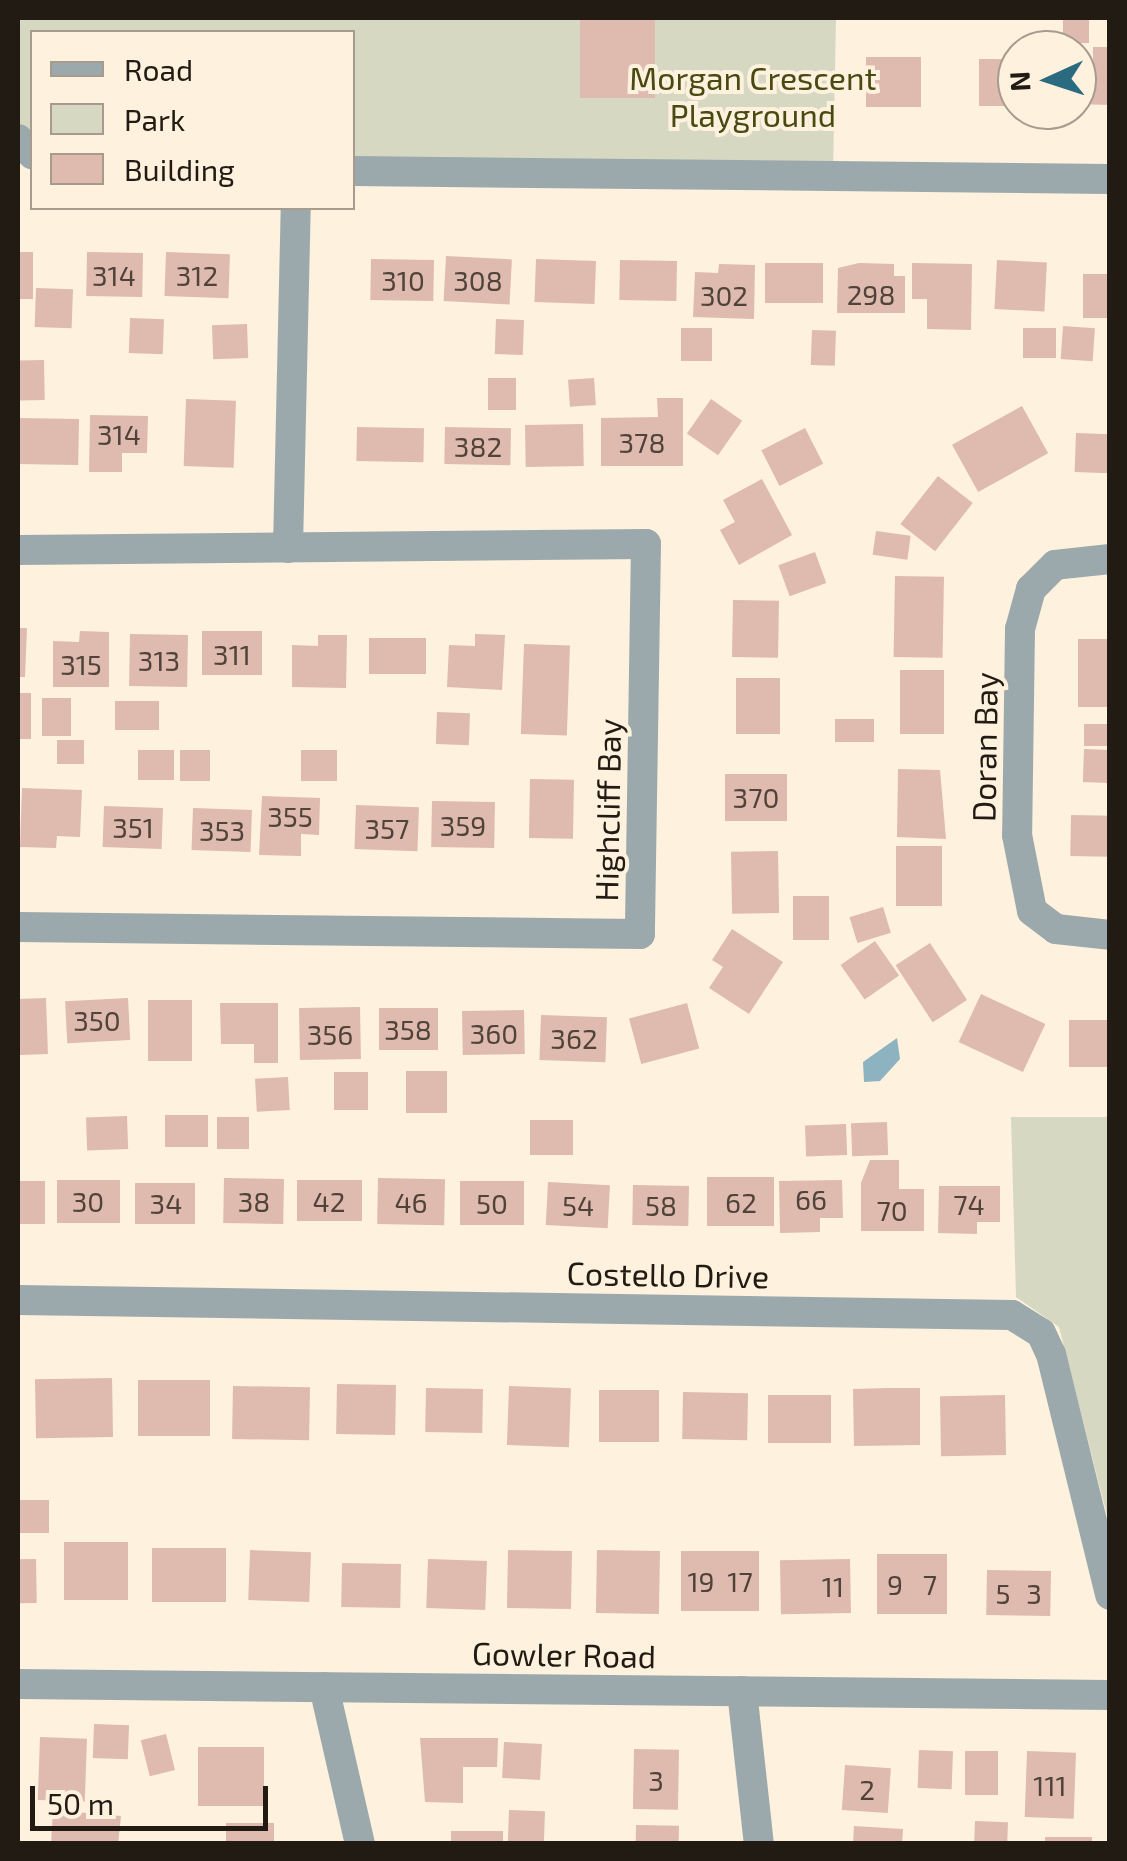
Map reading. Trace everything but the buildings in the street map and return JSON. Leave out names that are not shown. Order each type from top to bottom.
[{"type":"street","points":[[355,172],[1110,179]]},
{"type":"street","points":[[288,548],[296,210]]},
{"type":"street","name":"Highcliff Bay","points":[[18,550],[646,544],[640,934],[18,927]]},
{"type":"street","name":"Doran Bay","points":[[1110,559],[1055,565],[1031,589],[1020,629],[1017,835],[1032,911],[1056,929],[1110,935]]},
{"type":"street","name":"Costello Drive","points":[[18,1300],[1012,1315],[1041,1333],[1051,1354],[1110,1595]]},
{"type":"street","name":"Gowler Road","points":[[18,1684],[1110,1695]]},
{"type":"street","points":[[324,1687],[360,1844]]},
{"type":"street","points":[[742,1691],[760,1844]]},
{"type":"green space","name":"Morgan Crescent Playground","points":[[18,18],[836,18],[833,175],[355,171],[355,30],[30,30],[30,148],[18,139]]},
{"type":"green space","points":[[1011,1117],[1109,1117],[1109,1523],[1059,1327],[1016,1297]]},
{"type":"water","points":[[897,1038],[900,1059],[880,1081],[864,1082],[863,1062]]}]
